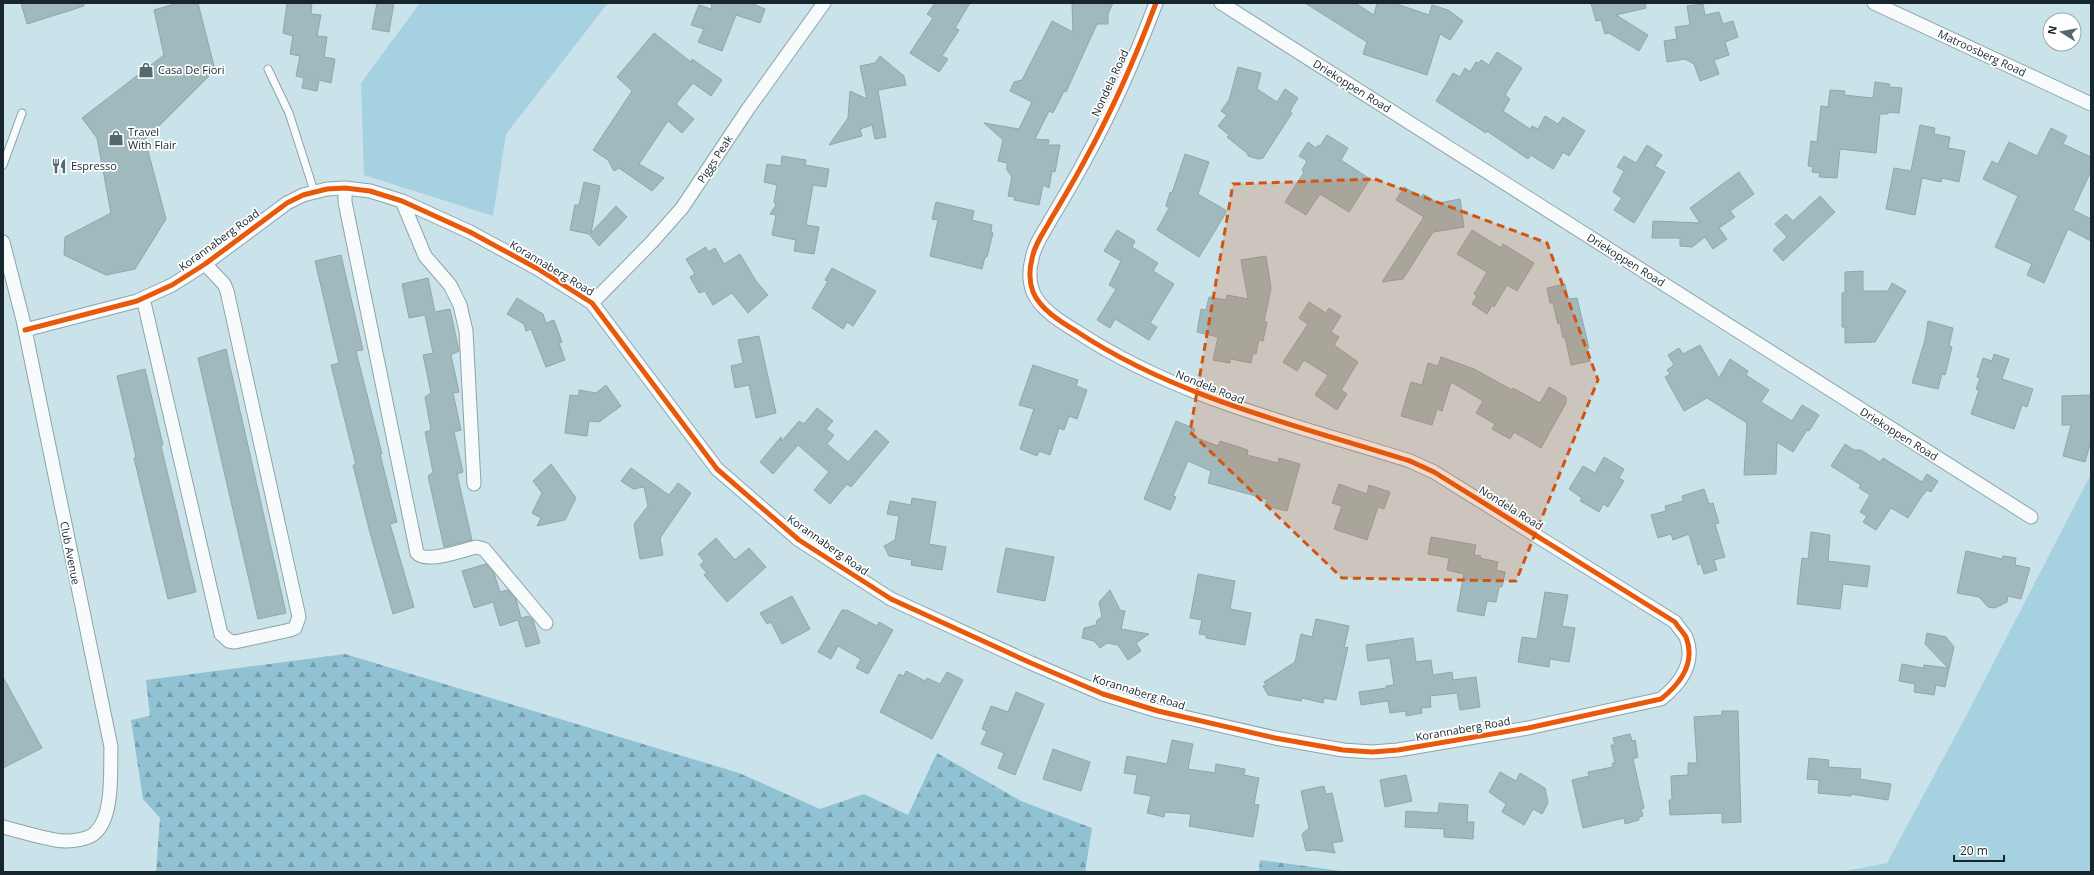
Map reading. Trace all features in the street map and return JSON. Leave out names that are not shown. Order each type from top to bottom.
[{"type":"street","name":"Piggs Peak","points":[[592,304],[651,243],[682,208],[748,109],[824,3]]},
{"type":"street","name":"Nondela Road","points":[[1156,3],[1127,73],[1086,158],[1039,240],[1032,257],[1029,276],[1030,281],[1034,293],[1045,308],[1092,342],[1160,377],[1237,409],[1403,459],[1434,472],[1675,622]]},
{"type":"street","name":"Driekoppen Road","points":[[1221,3],[2031,517]]},
{"type":"street","name":"Matroosberg Road","points":[[1874,3],[2091,104]]},
{"type":"street","name":"Korannaberg Road","points":[[24,330],[143,298],[172,285],[205,264],[287,203],[314,191],[345,188],[370,191],[402,201],[489,242],[554,278],[592,304],[717,469],[799,540],[891,599],[1088,688],[1158,711],[1275,738],[1343,750],[1372,752],[1398,750],[1528,728],[1661,699],[1683,678],[1687,664],[1688,650],[1686,637],[1675,622]]},
{"type":"street","points":[[345,188],[345,202],[417,553],[420,556],[429,559],[476,547],[484,549],[546,622]]},
{"type":"street","points":[[402,201],[425,256],[450,285],[460,305],[466,331],[474,484]]},
{"type":"street","name":"Club Avenue","points":[[3,242],[24,330],[111,748],[107,811],[101,825],[95,833],[88,837],[66,841],[3,827]]},
{"type":"street","points":[[143,298],[221,634],[229,641],[236,642],[290,630],[294,628],[299,617],[226,291],[224,284],[205,264]]},
{"type":"lane","points":[[268,69],[289,113],[314,191]]},
{"type":"lane","points":[[3,165],[22,113]]},
{"type":"highlighted area","points":[[1375,179],[1547,243],[1598,380],[1516,581],[1342,578],[1190,432],[1233,184]]},
{"type":"shaded area","points":[[420,3],[608,3],[506,134],[493,216],[364,175],[361,83]]},
{"type":"shaded area","points":[[2091,474],[2091,872],[1840,872],[1887,863],[1965,718]]},
{"type":"green space","points":[[345,654],[739,773],[820,809],[864,794],[908,815],[937,753],[1021,801],[1092,828],[1085,872],[156,872],[160,818],[143,799],[131,720],[150,716],[146,680]]},
{"type":"green space","points":[[1260,860],[1348,872],[1259,872]]},
{"type":"building","points":[[21,3],[84,3],[84,6],[27,24]]},
{"type":"building","points":[[178,3],[198,3],[215,70],[145,140],[166,219],[135,269],[106,275],[64,255],[65,237],[111,213],[97,138],[82,118],[164,55],[154,10]]},
{"type":"building","points":[[287,3],[312,3],[311,14],[321,15],[317,36],[327,37],[324,57],[335,59],[331,83],[319,80],[317,91],[302,88],[304,78],[296,76],[300,56],[290,54],[293,36],[283,33]]},
{"type":"building","points":[[377,3],[394,3],[389,32],[372,29]]},
{"type":"building","points":[[709,3],[751,3],[765,9],[760,23],[736,15],[722,51],[698,42],[704,29],[691,25],[699,5],[711,9],[712,5]]},
{"type":"building","points":[[935,3],[970,3],[955,28],[959,30],[942,56],[948,59],[939,72],[910,53],[933,18],[927,14]]},
{"type":"building","points":[[1072,3],[1113,3],[1108,14],[1108,24],[1097,24],[1066,92],[1064,91],[1053,113],[1049,111],[1035,139],[1049,140],[1048,145],[1060,145],[1055,172],[1052,171],[1049,188],[1043,185],[1039,205],[1014,200],[1015,197],[1008,196],[1012,177],[1007,170],[1007,163],[998,161],[1003,140],[984,123],[1019,129],[1032,102],[1010,91],[1014,82],[1022,80],[1052,21],[1073,32]]},
{"type":"building","points":[[1305,3],[1355,3],[1374,15],[1377,3],[1394,3],[1429,15],[1432,5],[1448,10],[1463,21],[1450,40],[1440,34],[1427,75],[1363,54],[1367,42]]},
{"type":"building","points":[[1591,3],[1645,3],[1646,8],[1616,15],[1648,35],[1639,51],[1609,33],[1605,34],[1601,20],[1596,21]]},
{"type":"building","points":[[1703,4],[1705,15],[1719,12],[1723,24],[1733,21],[1738,37],[1725,42],[1729,55],[1714,60],[1719,74],[1700,81],[1694,64],[1685,59],[1667,62],[1664,41],[1677,39],[1675,27],[1690,25],[1687,6]]},
{"type":"building","points":[[654,33],[691,62],[692,59],[722,80],[711,96],[693,83],[676,104],[694,119],[682,133],[668,121],[639,164],[664,178],[652,191],[619,168],[614,171],[608,160],[593,150],[632,91],[617,77]]},
{"type":"building","points":[[1497,52],[1522,68],[1505,95],[1510,99],[1503,111],[1530,129],[1532,126],[1538,129],[1545,116],[1558,124],[1563,117],[1585,131],[1569,156],[1563,152],[1553,169],[1531,155],[1528,159],[1487,131],[1486,133],[1436,101],[1453,73],[1460,77],[1465,68],[1470,72],[1476,62],[1479,63],[1481,60],[1489,65]]},
{"type":"building","points":[[880,56],[904,76],[906,85],[878,90],[886,137],[875,139],[872,125],[860,129],[862,136],[829,145],[848,118],[850,91],[867,99],[860,66],[875,63]]},
{"type":"building","points":[[1238,67],[1261,73],[1257,89],[1277,102],[1285,89],[1298,98],[1290,111],[1292,113],[1263,158],[1258,159],[1248,156],[1248,154],[1227,137],[1229,135],[1218,126],[1227,115],[1221,111],[1229,100]]},
{"type":"building","points":[[1875,82],[1890,84],[1889,87],[1902,88],[1899,113],[1888,112],[1888,114],[1880,114],[1876,153],[1840,149],[1837,178],[1819,177],[1820,173],[1812,172],[1813,167],[1808,166],[1811,141],[1817,142],[1821,106],[1828,107],[1830,90],[1845,91],[1844,95],[1873,98]]},
{"type":"building","points":[[1920,125],[1935,128],[1934,134],[1950,137],[1948,148],[1965,151],[1959,182],[1942,178],[1941,182],[1922,178],[1915,215],[1886,209],[1894,168],[1911,171]]},
{"type":"building","points":[[2051,128],[2067,136],[2063,144],[2091,157],[2091,171],[2073,210],[2091,219],[2091,241],[2068,229],[2044,283],[2027,275],[2032,264],[1995,247],[2018,196],[1983,179],[1992,161],[1998,164],[2009,142],[2037,156]]},
{"type":"building","points":[[1327,135],[1348,148],[1341,160],[1370,179],[1349,212],[1320,194],[1306,215],[1285,202],[1304,172],[1302,170],[1307,161],[1299,156],[1308,142],[1316,148],[1318,145],[1320,146]]},
{"type":"building","points":[[1647,145],[1662,155],[1655,166],[1665,172],[1634,223],[1614,210],[1622,198],[1613,192],[1624,171],[1617,167],[1624,156],[1636,163]]},
{"type":"building","points":[[1185,154],[1209,162],[1198,194],[1227,211],[1199,257],[1157,230],[1169,208],[1166,206],[1170,192],[1172,193]]},
{"type":"building","points":[[782,156],[806,160],[805,165],[829,169],[826,187],[813,185],[806,225],[819,227],[814,254],[794,251],[796,240],[772,235],[776,215],[770,214],[776,205],[774,202],[777,185],[764,182],[767,164],[781,166]]},
{"type":"building","points":[[1739,172],[1754,194],[1730,211],[1735,217],[1719,228],[1727,239],[1713,249],[1705,237],[1692,247],[1680,246],[1680,238],[1652,238],[1653,221],[1700,223],[1690,208]]},
{"type":"building","points":[[584,182],[600,186],[591,233],[616,206],[627,217],[599,246],[589,234],[570,230],[575,205],[579,205]]},
{"type":"building","points":[[1404,187],[1421,197],[1423,194],[1438,203],[1460,199],[1464,227],[1433,232],[1403,279],[1382,282],[1424,217],[1396,200]]},
{"type":"building","points":[[1820,196],[1835,212],[1783,261],[1773,250],[1787,237],[1775,224],[1786,214],[1793,221]]},
{"type":"building","points":[[936,202],[974,211],[972,220],[992,225],[991,232],[993,233],[987,257],[985,257],[982,269],[930,256],[938,220],[932,219]]},
{"type":"building","points":[[1117,230],[1135,241],[1132,247],[1158,263],[1153,271],[1174,284],[1150,323],[1157,327],[1149,340],[1115,319],[1110,328],[1097,320],[1116,289],[1109,285],[1121,261],[1104,251]]},
{"type":"building","points":[[1472,230],[1501,248],[1503,244],[1534,263],[1517,291],[1507,285],[1494,307],[1492,305],[1487,314],[1472,304],[1477,296],[1474,294],[1487,272],[1457,254]]},
{"type":"building","points":[[706,247],[708,252],[715,248],[724,264],[740,254],[756,281],[768,295],[748,313],[732,293],[713,305],[705,291],[699,293],[690,277],[695,274],[686,259]]},
{"type":"building","points":[[341,255],[363,350],[356,351],[382,454],[380,454],[397,522],[390,524],[414,607],[393,614],[353,465],[356,465],[331,365],[339,363],[315,261]]},
{"type":"building","points":[[1266,256],[1271,288],[1264,322],[1267,322],[1263,341],[1259,340],[1256,354],[1253,353],[1251,363],[1230,359],[1230,363],[1213,360],[1218,337],[1197,332],[1201,309],[1206,310],[1209,297],[1226,300],[1227,295],[1248,299],[1241,260]]},
{"type":"building","points":[[832,268],[876,291],[853,326],[847,322],[843,329],[812,308],[828,281],[825,280]]},
{"type":"building","points":[[1863,271],[1863,291],[1888,291],[1892,283],[1906,291],[1875,342],[1845,343],[1845,327],[1842,327],[1842,293],[1845,293],[1845,272]]},
{"type":"building","points":[[428,278],[435,312],[450,309],[459,351],[451,355],[459,392],[453,393],[461,430],[454,432],[463,472],[457,474],[472,540],[444,547],[428,476],[433,472],[425,432],[431,430],[425,397],[431,393],[423,355],[433,353],[425,315],[409,318],[402,284]]},
{"type":"building","points":[[1565,284],[1568,299],[1577,298],[1589,348],[1587,348],[1590,361],[1571,365],[1565,337],[1563,338],[1560,323],[1558,324],[1553,303],[1550,303],[1547,288]]},
{"type":"building","points":[[517,298],[543,314],[546,323],[554,320],[562,342],[559,343],[565,360],[546,367],[531,329],[526,331],[524,324],[507,314]]},
{"type":"building","points":[[1309,302],[1326,313],[1329,308],[1341,316],[1331,332],[1339,337],[1334,345],[1358,362],[1341,390],[1347,394],[1337,410],[1315,395],[1328,375],[1304,360],[1297,371],[1283,362],[1308,324],[1299,318]]},
{"type":"building","points":[[1928,321],[1953,328],[1949,346],[1952,347],[1945,375],[1942,374],[1938,389],[1912,383],[1925,340]]},
{"type":"building","points":[[759,336],[776,413],[756,418],[749,385],[735,388],[731,366],[743,363],[738,340]]},
{"type":"building","points":[[1700,345],[1719,378],[1730,359],[1748,371],[1746,375],[1769,390],[1761,402],[1792,421],[1802,405],[1819,415],[1793,452],[1777,442],[1776,474],[1744,475],[1747,423],[1707,398],[1684,411],[1665,377],[1670,374],[1667,370],[1674,365],[1668,355],[1679,348],[1683,354]]},
{"type":"building","points":[[226,349],[286,613],[258,619],[198,358]]},
{"type":"building","points":[[1994,354],[2009,359],[2002,379],[2033,389],[2027,407],[2022,405],[2014,429],[1971,414],[1979,390],[1976,389],[1980,378],[1977,377],[1983,358],[1992,361]]},
{"type":"building","points":[[1441,357],[1474,369],[1512,390],[1513,388],[1540,403],[1549,387],[1566,397],[1566,403],[1541,448],[1514,432],[1510,439],[1492,429],[1495,424],[1476,413],[1483,401],[1451,382],[1442,411],[1437,409],[1432,425],[1401,416],[1411,382],[1422,385],[1428,363],[1438,366]]},
{"type":"building","points":[[1033,365],[1078,380],[1076,386],[1087,390],[1077,419],[1069,416],[1064,430],[1059,428],[1050,455],[1039,451],[1037,456],[1020,449],[1034,409],[1019,405]]},
{"type":"building","points":[[145,369],[163,445],[161,446],[196,592],[168,599],[134,458],[136,457],[117,376]]},
{"type":"building","points":[[606,385],[621,406],[599,422],[589,421],[587,436],[565,433],[570,395],[579,396],[579,390],[596,393]]},
{"type":"building","points":[[2091,395],[2091,441],[2085,462],[2063,456],[2071,425],[2062,425],[2062,396]]},
{"type":"building","points":[[817,408],[833,421],[826,429],[834,435],[827,444],[848,462],[876,430],[889,442],[851,487],[847,484],[830,504],[814,490],[829,472],[798,445],[773,474],[760,462],[781,437],[782,441],[799,421],[804,424]]},
{"type":"building","points":[[1176,421],[1195,429],[1192,436],[1218,446],[1220,441],[1248,450],[1247,455],[1278,463],[1279,458],[1300,464],[1287,511],[1266,506],[1267,499],[1208,483],[1211,471],[1188,461],[1173,496],[1176,497],[1170,510],[1144,499]]},
{"type":"building","points":[[1845,444],[1854,450],[1861,450],[1880,462],[1883,458],[1922,482],[1927,474],[1938,481],[1931,492],[1927,490],[1908,518],[1891,508],[1876,530],[1863,522],[1867,516],[1860,512],[1870,495],[1859,488],[1861,485],[1831,466]]},
{"type":"building","points":[[1604,457],[1624,469],[1619,478],[1624,481],[1608,507],[1603,504],[1599,512],[1580,501],[1582,498],[1569,489],[1583,466],[1595,473]]},
{"type":"building","points":[[551,464],[576,498],[565,520],[537,526],[541,518],[532,513],[542,493],[533,481]]},
{"type":"building","points":[[631,468],[669,495],[678,483],[691,493],[660,538],[663,555],[640,559],[634,524],[648,506],[644,487],[633,489],[621,481]]},
{"type":"building","points":[[1339,484],[1367,494],[1369,485],[1390,492],[1384,509],[1378,507],[1367,540],[1334,529],[1342,506],[1332,503]]},
{"type":"building","points":[[1704,489],[1709,504],[1713,503],[1719,523],[1715,524],[1725,557],[1714,560],[1717,570],[1704,574],[1701,564],[1698,565],[1689,534],[1673,540],[1671,534],[1658,538],[1651,515],[1666,511],[1665,506],[1683,501],[1682,496]]},
{"type":"building","points":[[912,498],[936,502],[929,544],[946,547],[942,570],[911,565],[912,560],[889,556],[884,546],[895,540],[899,516],[887,514],[890,501],[911,505]]},
{"type":"building","points":[[1811,532],[1830,535],[1828,561],[1870,566],[1867,587],[1843,584],[1840,609],[1797,604],[1802,558],[1808,559]]},
{"type":"building","points":[[1431,537],[1476,545],[1474,555],[1498,562],[1496,570],[1505,572],[1502,587],[1499,587],[1496,602],[1487,601],[1484,616],[1457,611],[1464,574],[1447,570],[1449,558],[1428,554]]},
{"type":"building","points":[[716,538],[735,560],[749,548],[766,567],[727,602],[704,575],[707,573],[700,565],[704,561],[698,554]]},
{"type":"building","points":[[1006,548],[1054,557],[1045,601],[997,592]]},
{"type":"building","points":[[1966,551],[2002,559],[2003,556],[2016,558],[2015,565],[2030,568],[2021,599],[2008,596],[2007,602],[1995,608],[1988,607],[1979,597],[1957,593]]},
{"type":"building","points":[[486,564],[494,573],[500,592],[508,590],[516,599],[521,618],[529,616],[533,620],[540,643],[526,647],[518,620],[500,626],[493,602],[474,608],[462,571]]},
{"type":"building","points":[[1198,574],[1235,581],[1230,609],[1251,613],[1245,645],[1206,638],[1206,635],[1199,634],[1202,620],[1190,618]]},
{"type":"building","points":[[1110,590],[1120,610],[1125,611],[1121,629],[1149,634],[1136,643],[1141,651],[1128,660],[1118,645],[1107,643],[1100,648],[1094,641],[1082,638],[1084,628],[1096,625],[1097,620],[1102,617],[1099,602]]},
{"type":"building","points":[[1545,592],[1568,595],[1562,626],[1575,628],[1569,662],[1550,659],[1549,667],[1518,662],[1522,637],[1537,639]]},
{"type":"building","points":[[792,596],[810,629],[782,644],[771,622],[767,624],[760,613]]},
{"type":"building","points":[[842,610],[847,610],[877,626],[879,622],[893,630],[868,674],[856,668],[861,659],[838,646],[831,659],[818,652]]},
{"type":"building","points":[[1316,619],[1349,626],[1344,648],[1348,647],[1336,700],[1324,698],[1323,703],[1302,698],[1301,701],[1268,695],[1263,686],[1266,685],[1264,682],[1295,662],[1301,634],[1312,637]]},
{"type":"building","points":[[1927,633],[1946,637],[1954,647],[1945,687],[1936,685],[1934,695],[1914,692],[1915,684],[1899,681],[1902,664],[1923,668],[1924,665],[1948,668],[1925,644]]},
{"type":"building","points":[[1413,638],[1416,662],[1431,660],[1433,675],[1452,672],[1453,680],[1476,677],[1480,707],[1460,710],[1457,693],[1430,696],[1431,707],[1421,708],[1422,713],[1406,716],[1406,711],[1390,713],[1388,701],[1361,705],[1359,692],[1386,688],[1386,686],[1394,685],[1390,658],[1368,661],[1366,645]]},
{"type":"building","points":[[906,671],[925,681],[927,678],[940,684],[947,672],[963,680],[932,739],[880,712],[899,674],[904,676]]},
{"type":"building","points":[[3,677],[42,748],[3,768]]},
{"type":"building","points":[[1016,692],[1044,704],[1015,775],[998,768],[1004,753],[981,744],[987,731],[982,729],[991,706],[1008,712]]},
{"type":"building","points":[[1722,711],[1738,711],[1741,822],[1722,823],[1722,813],[1670,815],[1669,800],[1672,800],[1671,776],[1688,775],[1688,763],[1697,763],[1694,717],[1722,715]]},
{"type":"building","points":[[1630,734],[1632,741],[1635,740],[1638,757],[1633,759],[1644,808],[1641,809],[1643,816],[1639,817],[1639,820],[1625,824],[1624,818],[1583,828],[1572,780],[1589,776],[1588,772],[1613,767],[1612,763],[1615,763],[1611,745],[1615,745],[1613,738]]},
{"type":"building","points":[[1172,740],[1193,744],[1188,769],[1215,773],[1216,764],[1245,769],[1244,775],[1259,778],[1254,804],[1259,805],[1253,837],[1189,826],[1191,814],[1165,812],[1164,817],[1147,813],[1151,796],[1134,793],[1137,775],[1124,773],[1127,756],[1167,764]]},
{"type":"building","points":[[1053,749],[1090,762],[1081,791],[1043,779]]},
{"type":"building","points":[[1809,758],[1829,760],[1828,767],[1861,769],[1860,779],[1891,784],[1888,800],[1851,794],[1851,796],[1818,793],[1819,780],[1807,779]]},
{"type":"building","points":[[1500,772],[1516,781],[1520,773],[1545,788],[1548,803],[1542,814],[1533,809],[1524,825],[1502,812],[1506,804],[1489,792]]},
{"type":"building","points":[[1406,775],[1412,801],[1385,807],[1380,780]]},
{"type":"building","points":[[1324,786],[1326,794],[1332,793],[1343,841],[1332,843],[1335,853],[1314,850],[1306,851],[1302,834],[1309,828],[1301,791]]},
{"type":"building","points":[[1439,803],[1468,805],[1467,822],[1474,822],[1473,839],[1444,837],[1444,829],[1405,827],[1406,811],[1438,813]]},
{"type":"cycle path","points":[[25,330],[137,301],[172,285],[205,264],[287,203],[303,195],[327,189],[345,188],[370,191],[402,201],[470,232],[538,269],[592,303],[717,469],[799,540],[891,599],[1103,694],[1158,711],[1275,738],[1343,750],[1372,752],[1398,750],[1528,728],[1661,699],[1680,680],[1689,656],[1689,647],[1686,637],[1675,622],[1434,472],[1410,461],[1238,408],[1155,375],[1115,354],[1064,324],[1046,309],[1036,298],[1031,284],[1030,271],[1033,254],[1037,244],[1078,174],[1106,121],[1156,3]]},
{"type":"place","name":"Casa De Fiori","points":[[146,70]]},
{"type":"place","name":"Travel With Flair","points":[[116,138]]},
{"type":"place","name":"Espresso","points":[[59,166]]}]
